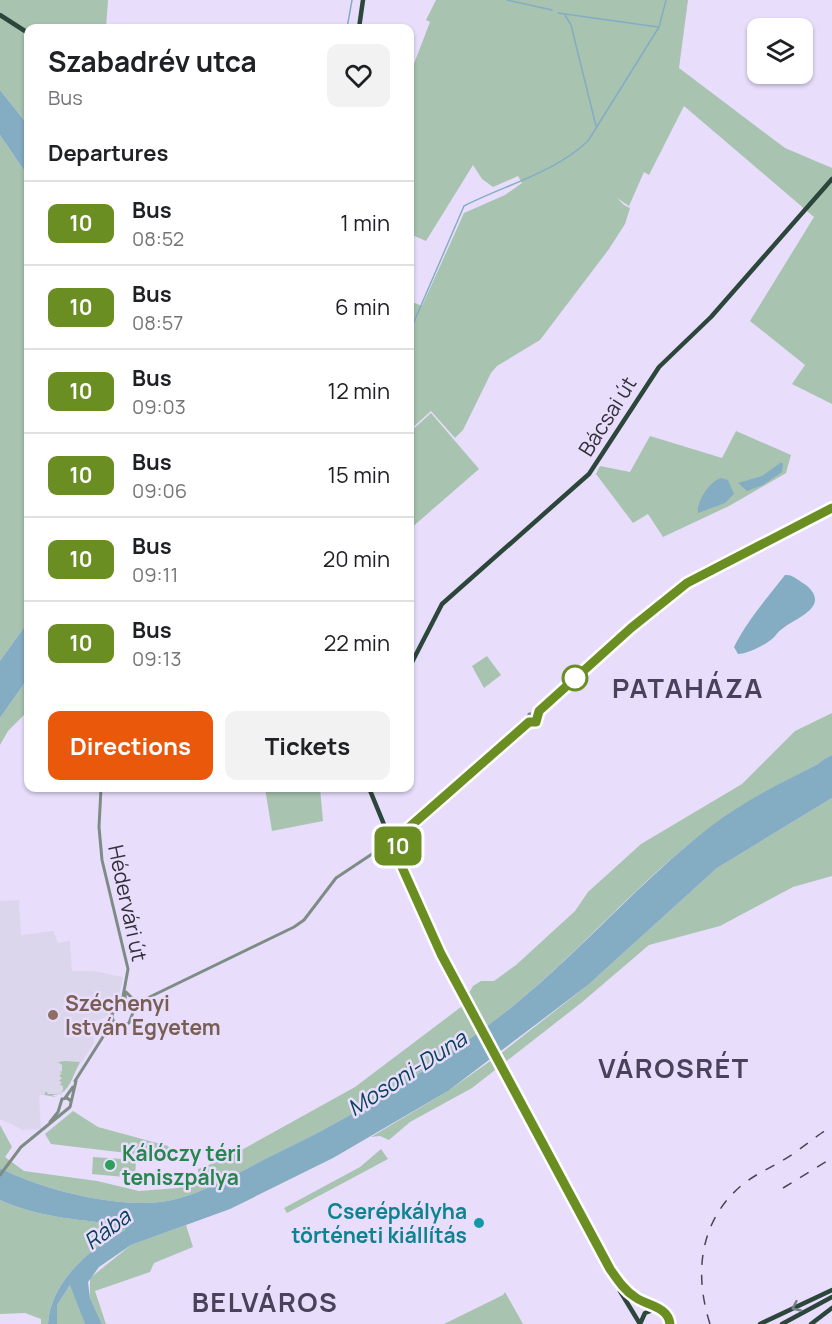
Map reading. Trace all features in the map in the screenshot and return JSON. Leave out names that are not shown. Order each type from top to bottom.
[{"type":"main road","points":[[360,24],[363,0]]},
{"type":"main road","points":[[0,15],[24,30]]},
{"type":"main road","name":"Bácsai út","points":[[414,658],[442,604],[589,474],[659,367],[711,317],[832,179]]},
{"type":"main road","points":[[371,792],[441,954],[619,1282],[637,1299],[665,1312],[670,1324]]},
{"type":"main road","points":[[398,858],[399,840],[405,831]]},
{"type":"main road","points":[[375,853],[389,852],[398,858]]},
{"type":"main road","points":[[619,1282],[620,1291],[640,1324]]},
{"type":"main road","points":[[760,1324],[832,1290]]},
{"type":"main road","points":[[782,1324],[832,1297]]},
{"type":"main road","points":[[811,1324],[832,1308]]},
{"type":"main road","points":[[640,1324],[645,1313],[656,1309]]},
{"type":"street","points":[[529,722],[529,714],[536,714],[631,628],[687,583],[832,508]]},
{"type":"street","points":[[47,1127],[60,1106],[60,1101],[65,1098],[106,1034],[113,1021],[113,1012],[119,1007],[127,1008],[144,1000],[304,920],[332,883],[405,831],[529,722],[536,722],[536,714]]},
{"type":"street","name":"Hédervári út","points":[[101,792],[100,845],[108,895],[127,963],[125,991],[127,1008]]},
{"type":"street","points":[[125,991],[132,999],[144,1000]]},
{"type":"street","name":"Hédervári út","points":[[119,1007],[125,991]]},
{"type":"street","points":[[106,1034],[129,1023],[131,1014],[144,1000]]},
{"type":"street","points":[[127,1008],[131,1014]]},
{"type":"street","points":[[113,1021],[119,1026]]},
{"type":"street","points":[[0,1175],[16,1153],[67,1110],[76,1081]]},
{"type":"street","points":[[65,1098],[71,1101]]},
{"type":"street","points":[[60,1106],[67,1110]]},
{"type":"shaded area","name":"Széchenyi István Egyetem","points":[[19,900],[21,935],[53,931],[58,943],[70,941],[72,971],[93,971],[123,977],[118,1000],[106,1017],[93,1022],[94,1043],[65,1091],[60,1095],[39,1095],[41,1129],[23,1130],[0,1119],[0,901]]},
{"type":"green space","points":[[0,0],[108,0],[106,24],[24,24],[24,120],[0,90]]},
{"type":"green space","points":[[436,0],[688,0],[679,68],[785,148],[832,168],[832,404],[792,384],[805,365],[750,321],[814,217],[684,106],[649,175],[644,172],[629,206],[617,198],[630,208],[625,224],[609,249],[540,340],[497,366],[491,373],[463,430],[455,438],[431,411],[414,426],[414,303],[422,306],[464,213],[505,195],[522,183],[518,176],[493,187],[482,179],[473,165],[426,241],[414,236],[414,64],[430,22],[426,20]]},
{"type":"green space","points":[[0,135],[24,170],[24,628],[0,661]]},
{"type":"green space","points":[[431,413],[479,469],[414,526],[414,428]]},
{"type":"green space","points":[[736,431],[791,455],[786,473],[729,506],[663,537],[648,514],[633,523],[596,474],[600,466],[630,472],[650,436],[722,458]]},
{"type":"green space","points":[[487,656],[501,675],[484,688],[472,666]]},
{"type":"green space","points":[[24,684],[24,715],[8,731],[0,745],[0,718]]},
{"type":"green space","points":[[832,713],[832,755],[745,805],[698,837],[640,887],[557,968],[513,1006],[457,1048],[398,1087],[306,1139],[211,1186],[172,1200],[153,1203],[108,1201],[60,1191],[0,1168],[0,1125],[12,1147],[5,1157],[24,1171],[97,1181],[139,1191],[178,1188],[198,1178],[198,1169],[227,1158],[355,1087],[461,1007],[473,986],[481,981],[494,981],[516,965],[575,911],[588,892],[641,844],[742,784],[795,731]]},
{"type":"green space","points":[[266,792],[320,792],[323,821],[272,831]]},
{"type":"green space","points":[[832,798],[832,876],[793,887],[720,926],[649,945],[581,1003],[472,1088],[410,1122],[389,1140],[380,1136],[371,1137],[448,1091],[500,1054],[588,985],[717,868]]},
{"type":"green space","points":[[58,1062],[80,1062],[70,1084],[61,1093],[63,1086],[60,1085],[62,1082],[59,1081],[62,1078],[59,1076],[62,1073],[59,1072],[62,1071],[62,1065]]},
{"type":"green space","points":[[46,1091],[48,1094],[58,1094],[52,1095],[56,1097],[44,1095]]},
{"type":"green space","points":[[73,1111],[98,1127],[168,1146],[173,1155],[169,1158],[51,1144],[45,1134]]},
{"type":"green space","points":[[381,1149],[388,1159],[287,1213],[284,1208],[360,1167]]},
{"type":"green space","points":[[93,1157],[136,1160],[135,1178],[92,1174]]},
{"type":"green space","points":[[0,1200],[45,1215],[125,1225],[125,1230],[98,1246],[74,1268],[56,1294],[50,1309],[48,1324],[41,1324],[41,1319],[25,1313],[0,1314]]},
{"type":"green space","points":[[186,1225],[193,1247],[154,1263],[150,1272],[95,1291],[106,1324],[102,1324],[90,1298],[90,1278],[131,1245]]},
{"type":"green space","points":[[72,1285],[85,1324],[57,1324],[57,1305]]},
{"type":"green space","points":[[505,1292],[523,1324],[444,1324],[503,1295]]},
{"type":"water","points":[[0,90],[24,120],[24,170],[0,135]]},
{"type":"water","points":[[783,463],[782,472],[763,485],[747,491],[738,483],[762,476]]},
{"type":"water","points":[[721,478],[728,480],[734,494],[725,503],[698,513],[699,503],[705,492],[712,483]]},
{"type":"water","points":[[785,575],[806,585],[813,593],[815,600],[813,606],[765,644],[738,654],[734,647],[739,637]]},
{"type":"water","points":[[24,628],[24,684],[0,718],[0,661]]},
{"type":"water","points":[[832,755],[832,798],[717,868],[588,985],[448,1091],[333,1158],[230,1209],[131,1245],[99,1267],[88,1282],[90,1298],[102,1324],[85,1324],[70,1285],[57,1305],[57,1324],[48,1324],[50,1309],[56,1294],[74,1268],[98,1246],[125,1230],[125,1225],[45,1215],[0,1200],[0,1168],[60,1191],[108,1201],[131,1203],[172,1200],[198,1192],[224,1180],[368,1105],[457,1048],[513,1006],[563,962],[659,870],[710,827],[747,802]]},
{"type":"waterway","points":[[348,24],[352,0]]},
{"type":"waterway","points":[[507,0],[552,10]]},
{"type":"waterway","points":[[414,322],[464,206],[545,170],[575,152],[588,141],[659,27],[666,0]]},
{"type":"waterway","points":[[558,13],[658,27]]},
{"type":"waterway","points":[[565,15],[571,25],[596,126]]},
{"type":"railway","points":[[710,1324],[702,1286],[702,1268],[704,1249],[717,1215],[728,1199],[748,1180],[793,1154],[823,1132],[832,1129]]},
{"type":"railway","points":[[783,1188],[832,1158]]},
{"type":"bus line","name":"10","points":[[670,1324],[665,1312],[630,1294],[610,1269],[587,1222],[427,927],[397,856],[398,844],[405,831],[529,722],[535,723],[538,718],[536,714],[539,711],[631,628],[687,583],[832,508]]},
{"type":"place","name":"Széchenyi István Egyetem","points":[[53,1015]]},
{"type":"place","name":"Kálóczy téri teniszpálya","points":[[110,1165]]},
{"type":"place","name":"Cserépkályha történeti kiállítás","points":[[479,1223]]},
{"type":"district","name":"PATAHÁZA","points":[[688,687]]},
{"type":"district","name":"VÁROSRÉT","points":[[674,1067]]},
{"type":"district","name":"BELVÁROS","points":[[265,1301]]},
{"type":"water label","name":"Mosoni-Duna","points":[[407,1073]]},
{"type":"water label","name":"Rába","points":[[107,1229]]}]
